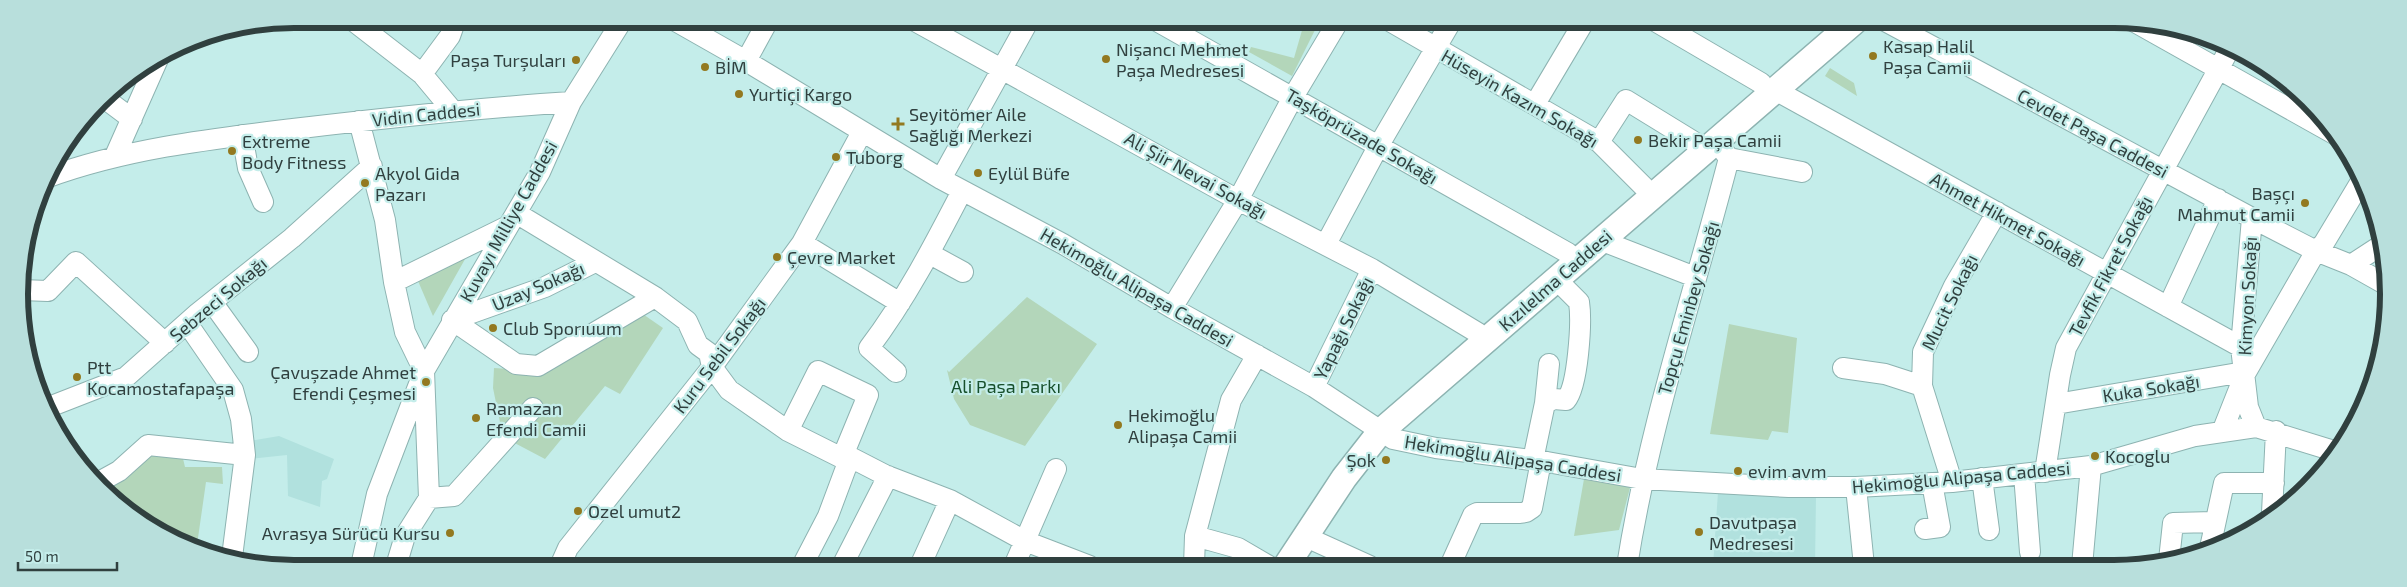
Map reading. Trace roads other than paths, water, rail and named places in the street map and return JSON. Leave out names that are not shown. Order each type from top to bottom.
[{"type":"main road","name":"Kızılelma Caddesi","points":[[1278,560],[1354,441],[1375,428],[1714,147],[1768,87],[1826,28]]},
{"type":"main road","name":"Kızılelma Caddesi","points":[[1768,87],[1846,28]]},
{"type":"main road","name":"Kızılelma Caddesi","points":[[1290,560],[1375,428],[1478,333],[1644,187],[1714,147]]},
{"type":"street","points":[[363,28],[422,74],[452,110]]},
{"type":"street","points":[[422,74],[450,36],[453,28]]},
{"type":"street","name":"Kuvayı Milliye Caddesi","points":[[362,560],[376,494],[424,371],[540,172],[571,102],[617,28]]},
{"type":"street","name":"Hekimoğlu Alipaşa Caddesi","points":[[688,28],[746,61],[940,179],[1063,244],[1172,308],[1314,387],[1393,439],[1642,479],[1788,487],[1856,487],[1952,482],[2046,472],[2091,466],[2195,436],[2256,427],[2276,431],[2329,449]]},
{"type":"street","points":[[746,61],[764,28]]},
{"type":"street","name":"Ali Şiir Nevai Sokağı","points":[[928,28],[1238,200],[1372,269],[1478,333]]},
{"type":"street","points":[[940,179],[1024,28]]},
{"type":"street","name":"Taşköprüzade Sokağı","points":[[1169,28],[1568,253]]},
{"type":"street","points":[[1172,308],[1238,200],[1293,97],[1334,28]]},
{"type":"street","name":"Hüseyin Kazım Sokağı","points":[[1402,28],[1599,142],[1644,187]]},
{"type":"street","points":[[1326,244],[1378,145],[1447,28]]},
{"type":"street","points":[[1535,104],[1580,28]]},
{"type":"street","name":"Ahmet Hikmet Sokağı","points":[[1668,28],[1768,87],[2241,347]]},
{"type":"street","name":"Cevdet Paşa Caddesi","points":[[1898,28],[2252,218],[2316,251],[2351,265],[2379,281]]},
{"type":"street","points":[[2157,32],[2320,126]]},
{"type":"street","name":"Tevfik Fikret Sokağı","points":[[2046,472],[2066,348],[2227,53]]},
{"type":"street","points":[[115,156],[155,66]]},
{"type":"street","points":[[1599,142],[1626,100],[1714,147],[1802,172]]},
{"type":"street","points":[[109,102],[132,119]]},
{"type":"street","name":"Vidin Caddesi","points":[[56,175],[115,156],[242,135],[452,110],[571,102]]},
{"type":"street","points":[[359,122],[385,220],[394,282],[405,332],[424,371],[429,498],[404,536],[398,560]]},
{"type":"street","name":"Kuru Sebil Sokağı","points":[[563,560],[568,548],[712,366],[802,242],[862,132]]},
{"type":"street","points":[[242,135],[248,168],[263,202]]},
{"type":"street","name":"Topçu Eminbey Sokağı","points":[[1628,560],[1642,479],[1695,277],[1711,228],[1714,147]]},
{"type":"street","name":"Sebzeci Sokağı","points":[[53,406],[126,377],[212,302],[292,238],[372,166]]},
{"type":"street","points":[[2222,432],[2245,374],[2316,251],[2324,243],[2357,188]]},
{"type":"street","points":[[896,372],[869,348],[900,303],[930,254],[962,191]]},
{"type":"street","points":[[2168,307],[2218,199]]},
{"type":"street","name":"Mucit Sokağı","points":[[1952,482],[1922,386],[1921,362],[1926,342],[1954,286],[1997,212]]},
{"type":"street","name":"Kimyon Sokağı","points":[[2252,218],[2241,347],[2248,406],[2256,427]]},
{"type":"street","points":[[394,282],[512,220],[594,262],[655,297],[687,321],[698,345],[709,353],[712,366],[729,390],[788,431],[888,476],[950,500],[1025,541],[1074,560]]},
{"type":"street","points":[[1600,240],[1695,277]]},
{"type":"street","points":[[802,242],[900,303]]},
{"type":"street","points":[[2351,265],[2375,249]]},
{"type":"street","points":[[930,254],[963,272]]},
{"type":"street","points":[[28,290],[48,291],[76,262],[165,343]]},
{"type":"street","name":"Uzay Sokağı","points":[[452,320],[545,287],[594,262]]},
{"type":"street","name":"Yapağı Sokağı","points":[[1314,387],[1372,269]]},
{"type":"street","points":[[1545,403],[1554,399],[1566,400],[1569,396],[1573,387],[1580,331],[1580,302],[1555,278]]},
{"type":"street","points":[[452,320],[516,364],[538,366],[655,297]]},
{"type":"street","points":[[212,302],[248,352]]},
{"type":"street","points":[[187,324],[233,390],[241,419],[245,455],[233,552]]},
{"type":"street","points":[[1194,560],[1195,536],[1231,400],[1257,356]]},
{"type":"street","points":[[1453,560],[1473,515],[1477,513],[1520,513],[1532,508],[1549,364]]},
{"type":"street","points":[[1843,368],[1885,374],[1922,386]]},
{"type":"street","points":[[788,431],[818,371],[868,395],[828,516],[805,560]]},
{"type":"street","name":"Kuka Sokağı","points":[[2056,404],[2238,373],[2245,374]]},
{"type":"street","points":[[429,498],[454,496],[533,408]]},
{"type":"street","points":[[2272,507],[2276,431]]},
{"type":"street","points":[[103,480],[119,470],[148,445],[245,455]]},
{"type":"street","points":[[2083,560],[2091,466]]},
{"type":"street","points":[[1017,560],[1056,469]]},
{"type":"street","points":[[2024,474],[2030,552]]},
{"type":"street","points":[[845,560],[888,476]]},
{"type":"street","points":[[1982,478],[1989,530]]},
{"type":"street","points":[[1925,529],[1940,527],[1932,483]]},
{"type":"street","points":[[2211,540],[2224,483],[2274,483]]},
{"type":"street","points":[[1856,487],[1863,560]]},
{"type":"street","points":[[923,560],[950,500]]},
{"type":"street","points":[[2170,553],[2173,523],[2214,522]]},
{"type":"street","points":[[1195,536],[1238,548],[1259,560]]},
{"type":"street","points":[[1306,537],[1357,560]]},
{"type":"place","name":"Kasap Halil Paşa Camii","points":[[1873,56]]},
{"type":"place","name":"Nişancı Mehmet Paşa Medresesi","points":[[1106,59]]},
{"type":"place","name":"Paşa Turşuları","points":[[576,60]]},
{"type":"place","name":"BİM","points":[[705,67]]},
{"type":"place","name":"Yurtiçi Kargo","points":[[739,94]]},
{"type":"place","name":"Seyitömer Aile Sağlığı Merkezi","points":[[898,124]]},
{"type":"place","name":"Bekir Paşa Camii","points":[[1638,140]]},
{"type":"place","name":"Extreme Body Fitness","points":[[232,151]]},
{"type":"place","name":"Tuborg","points":[[836,157]]},
{"type":"place","name":"Eylül Büfe","points":[[978,173]]},
{"type":"place","name":"Akyol Gida Pazarı","points":[[365,183]]},
{"type":"place","name":"Başçı Mahmut Camii","points":[[2305,203]]},
{"type":"place","name":"Çevre Market","points":[[777,257]]},
{"type":"place","name":"Club Sporıuum","points":[[493,328]]},
{"type":"place","name":"Ptt Kocamostafapaşa","points":[[77,377]]},
{"type":"place","name":"Çavuşzade Ahmet Efendi Çeşmesi","points":[[426,382]]},
{"type":"place","name":"Ramazan Efendi Camii","points":[[476,418]]},
{"type":"place","name":"Hekimoğlu Alipaşa Camii","points":[[1118,425]]},
{"type":"place","name":"Kocoglu","points":[[2095,456]]},
{"type":"place","name":"Şok","points":[[1386,460]]},
{"type":"place","name":"evim avm","points":[[1738,471]]},
{"type":"place","name":"Ozel umut2","points":[[578,511]]},
{"type":"place","name":"Davutpaşa Medresesi","points":[[1699,532]]},
{"type":"place","name":"Avrasya Sürücü Kursu","points":[[450,533]]},
{"type":"park label","name":"Ali Paşa Parkı","points":[[1006,386]]}]
